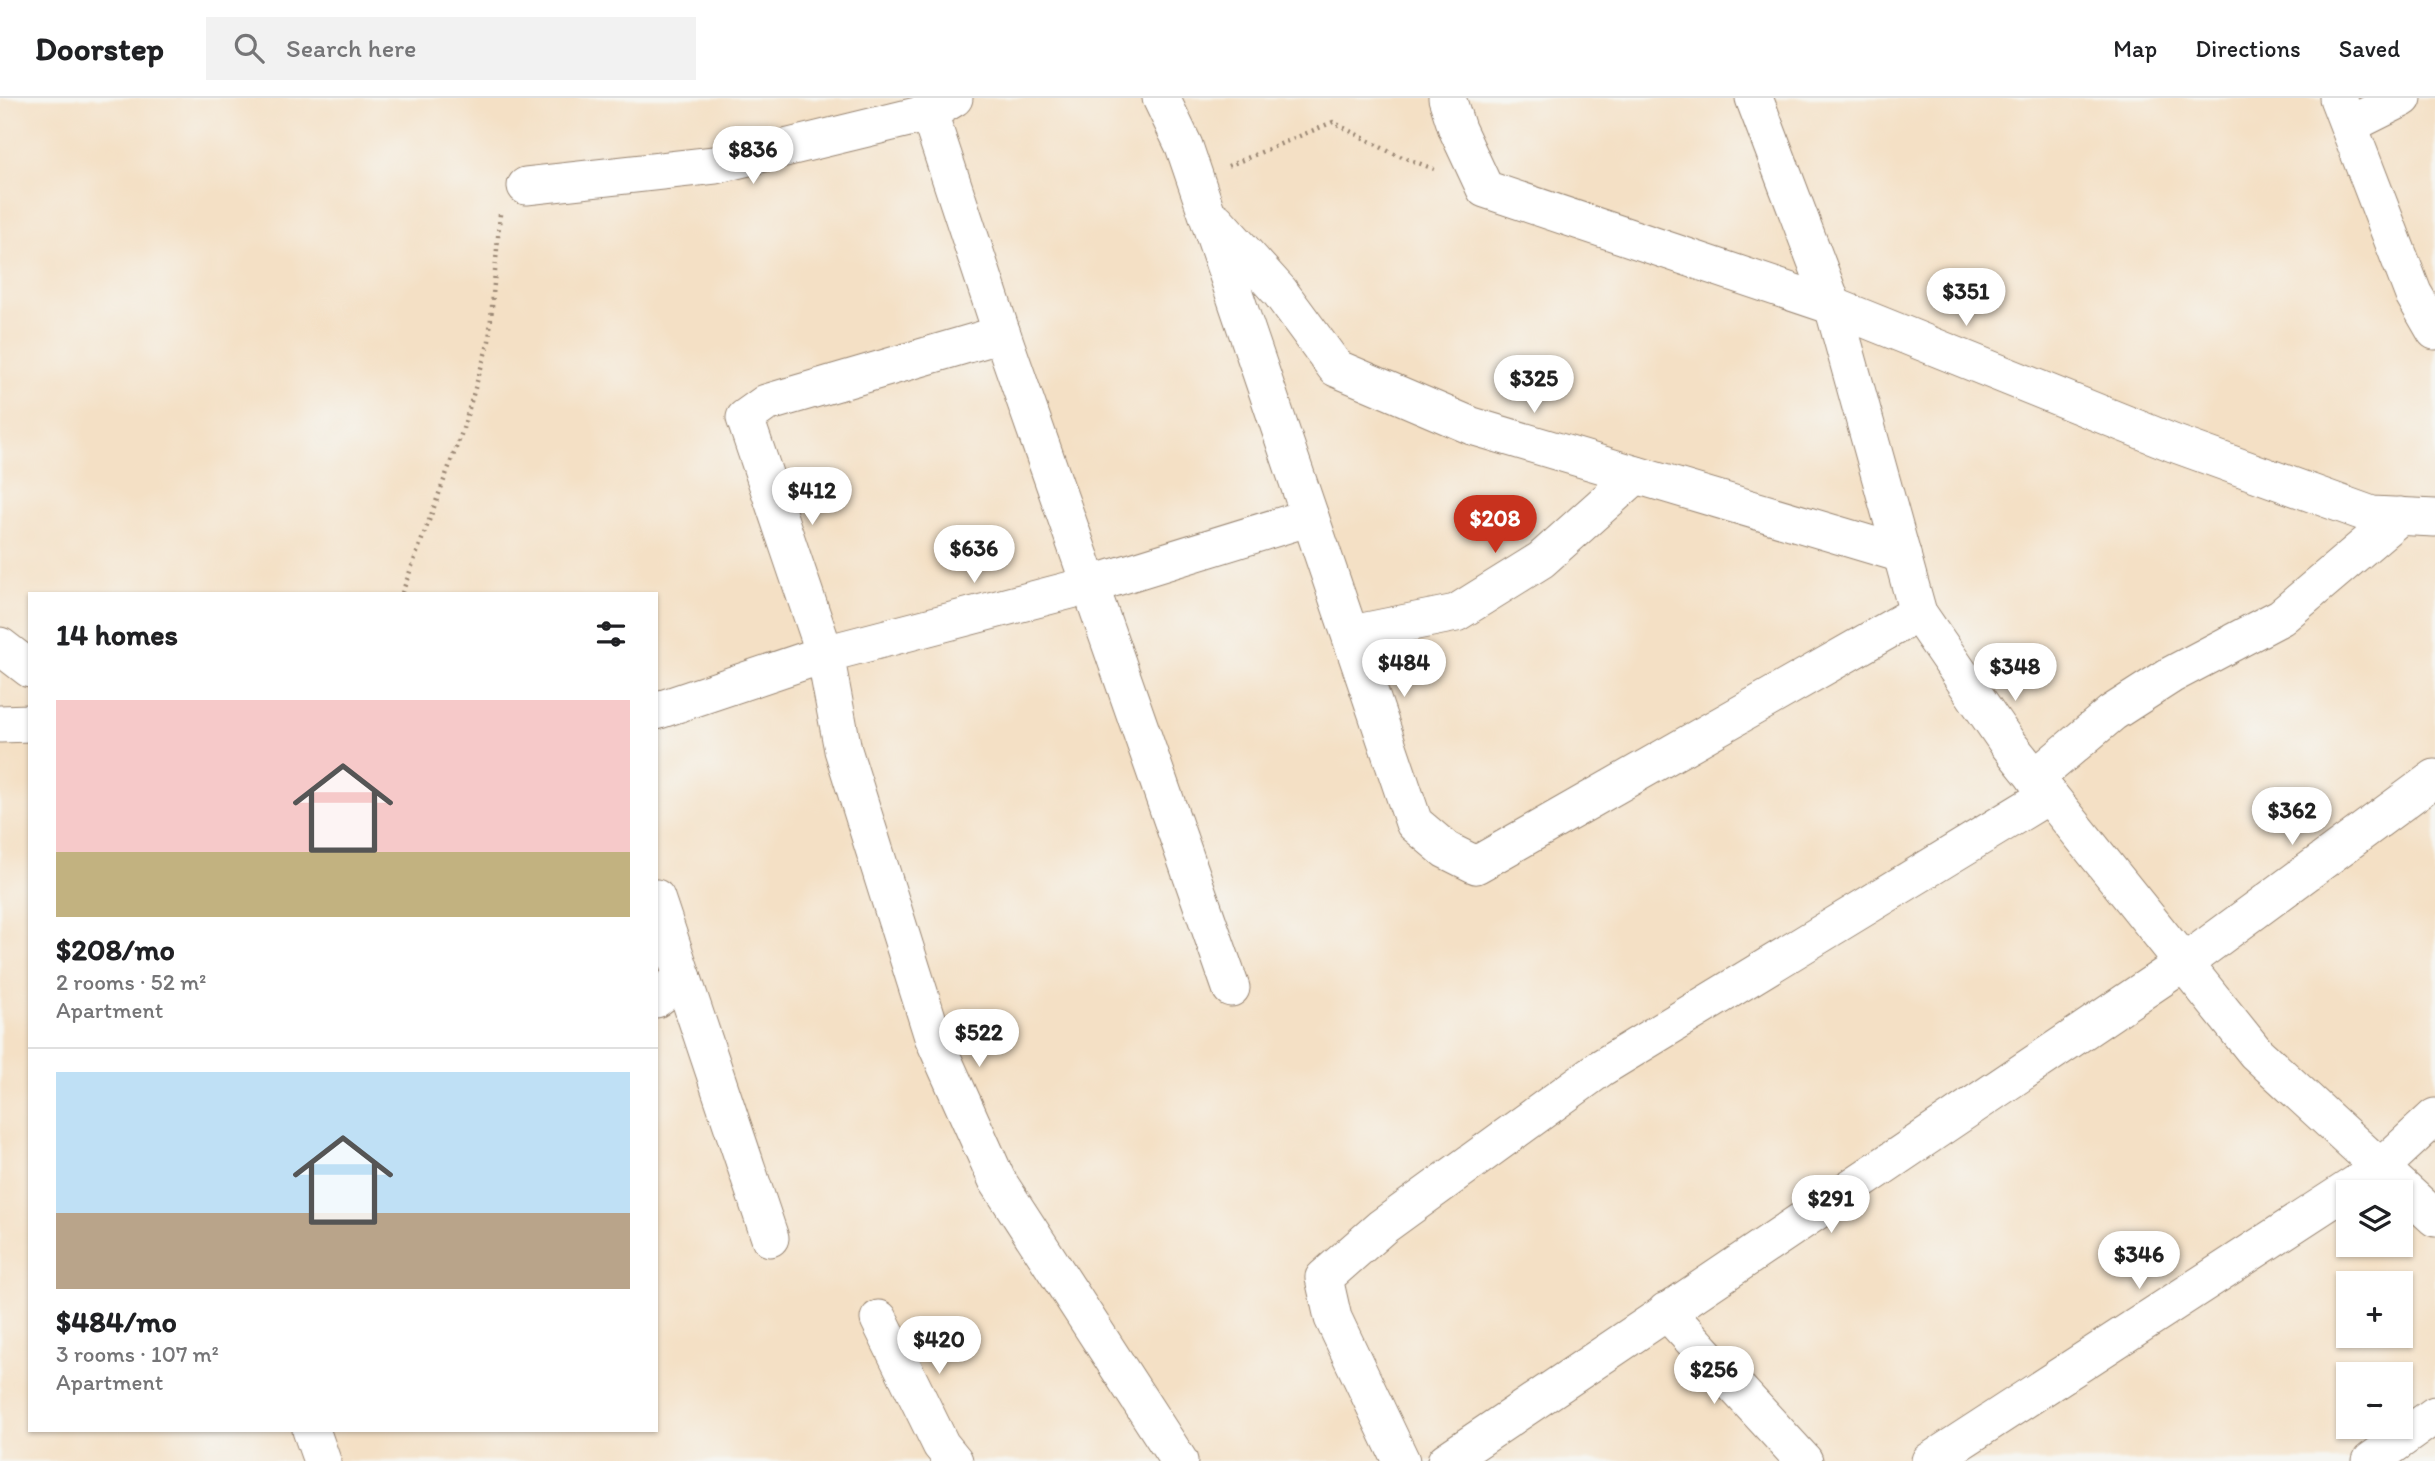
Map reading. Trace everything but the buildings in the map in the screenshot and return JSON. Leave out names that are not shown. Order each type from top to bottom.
[{"type":"street","points":[[1161,98],[1184,146],[1415,823],[1446,850],[1476,865],[1918,613]]},
{"type":"street","points":[[1447,98],[1457,129],[1485,189],[1833,306],[2173,443],[2372,515],[2417,517]]},
{"type":"street","points":[[1754,98],[1833,306],[1918,613],[2008,744],[2256,1053],[2379,1169],[2435,1217]]},
{"type":"street","points":[[1768,134],[1785,98]]},
{"type":"street","points":[[2403,98],[2342,105],[2413,293],[2435,331]]},
{"type":"street","points":[[526,186],[715,165],[941,106],[1002,334],[1231,988]]},
{"type":"street","points":[[1201,195],[1280,292],[1336,368],[1406,401],[1472,426],[1902,554]]},
{"type":"street","points":[[1002,334],[766,403],[745,418],[825,654],[843,750],[933,1037],[997,1180],[1179,1461]]},
{"type":"street","points":[[1352,634],[1457,613],[1541,560],[1636,475]]},
{"type":"street","points":[[658,710],[825,654],[1090,585],[1310,517]]},
{"type":"street","points":[[1401,1461],[1333,1318],[1324,1278],[1381,1227],[1601,1068],[2042,786],[2124,705],[2171,675],[2281,617],[2417,517]]},
{"type":"street","points":[[0,646],[28,667]]},
{"type":"street","points":[[0,724],[28,723]]},
{"type":"street","points":[[1446,1461],[2184,963],[2435,778]]},
{"type":"street","points":[[658,911],[670,989],[770,1238]]},
{"type":"street","points":[[1930,1461],[2379,1169],[2435,1117]]},
{"type":"street","points":[[1667,1311],[1804,1461]]},
{"type":"street","points":[[879,1319],[942,1456]]},
{"type":"street","points":[[2371,1461],[2435,1415]]},
{"type":"street","points":[[312,1432],[322,1461]]},
{"type":"path","points":[[1201,195],[1333,122],[1392,153],[1485,189]]},
{"type":"path","points":[[402,592],[462,432],[489,341],[501,207],[526,186]]}]
